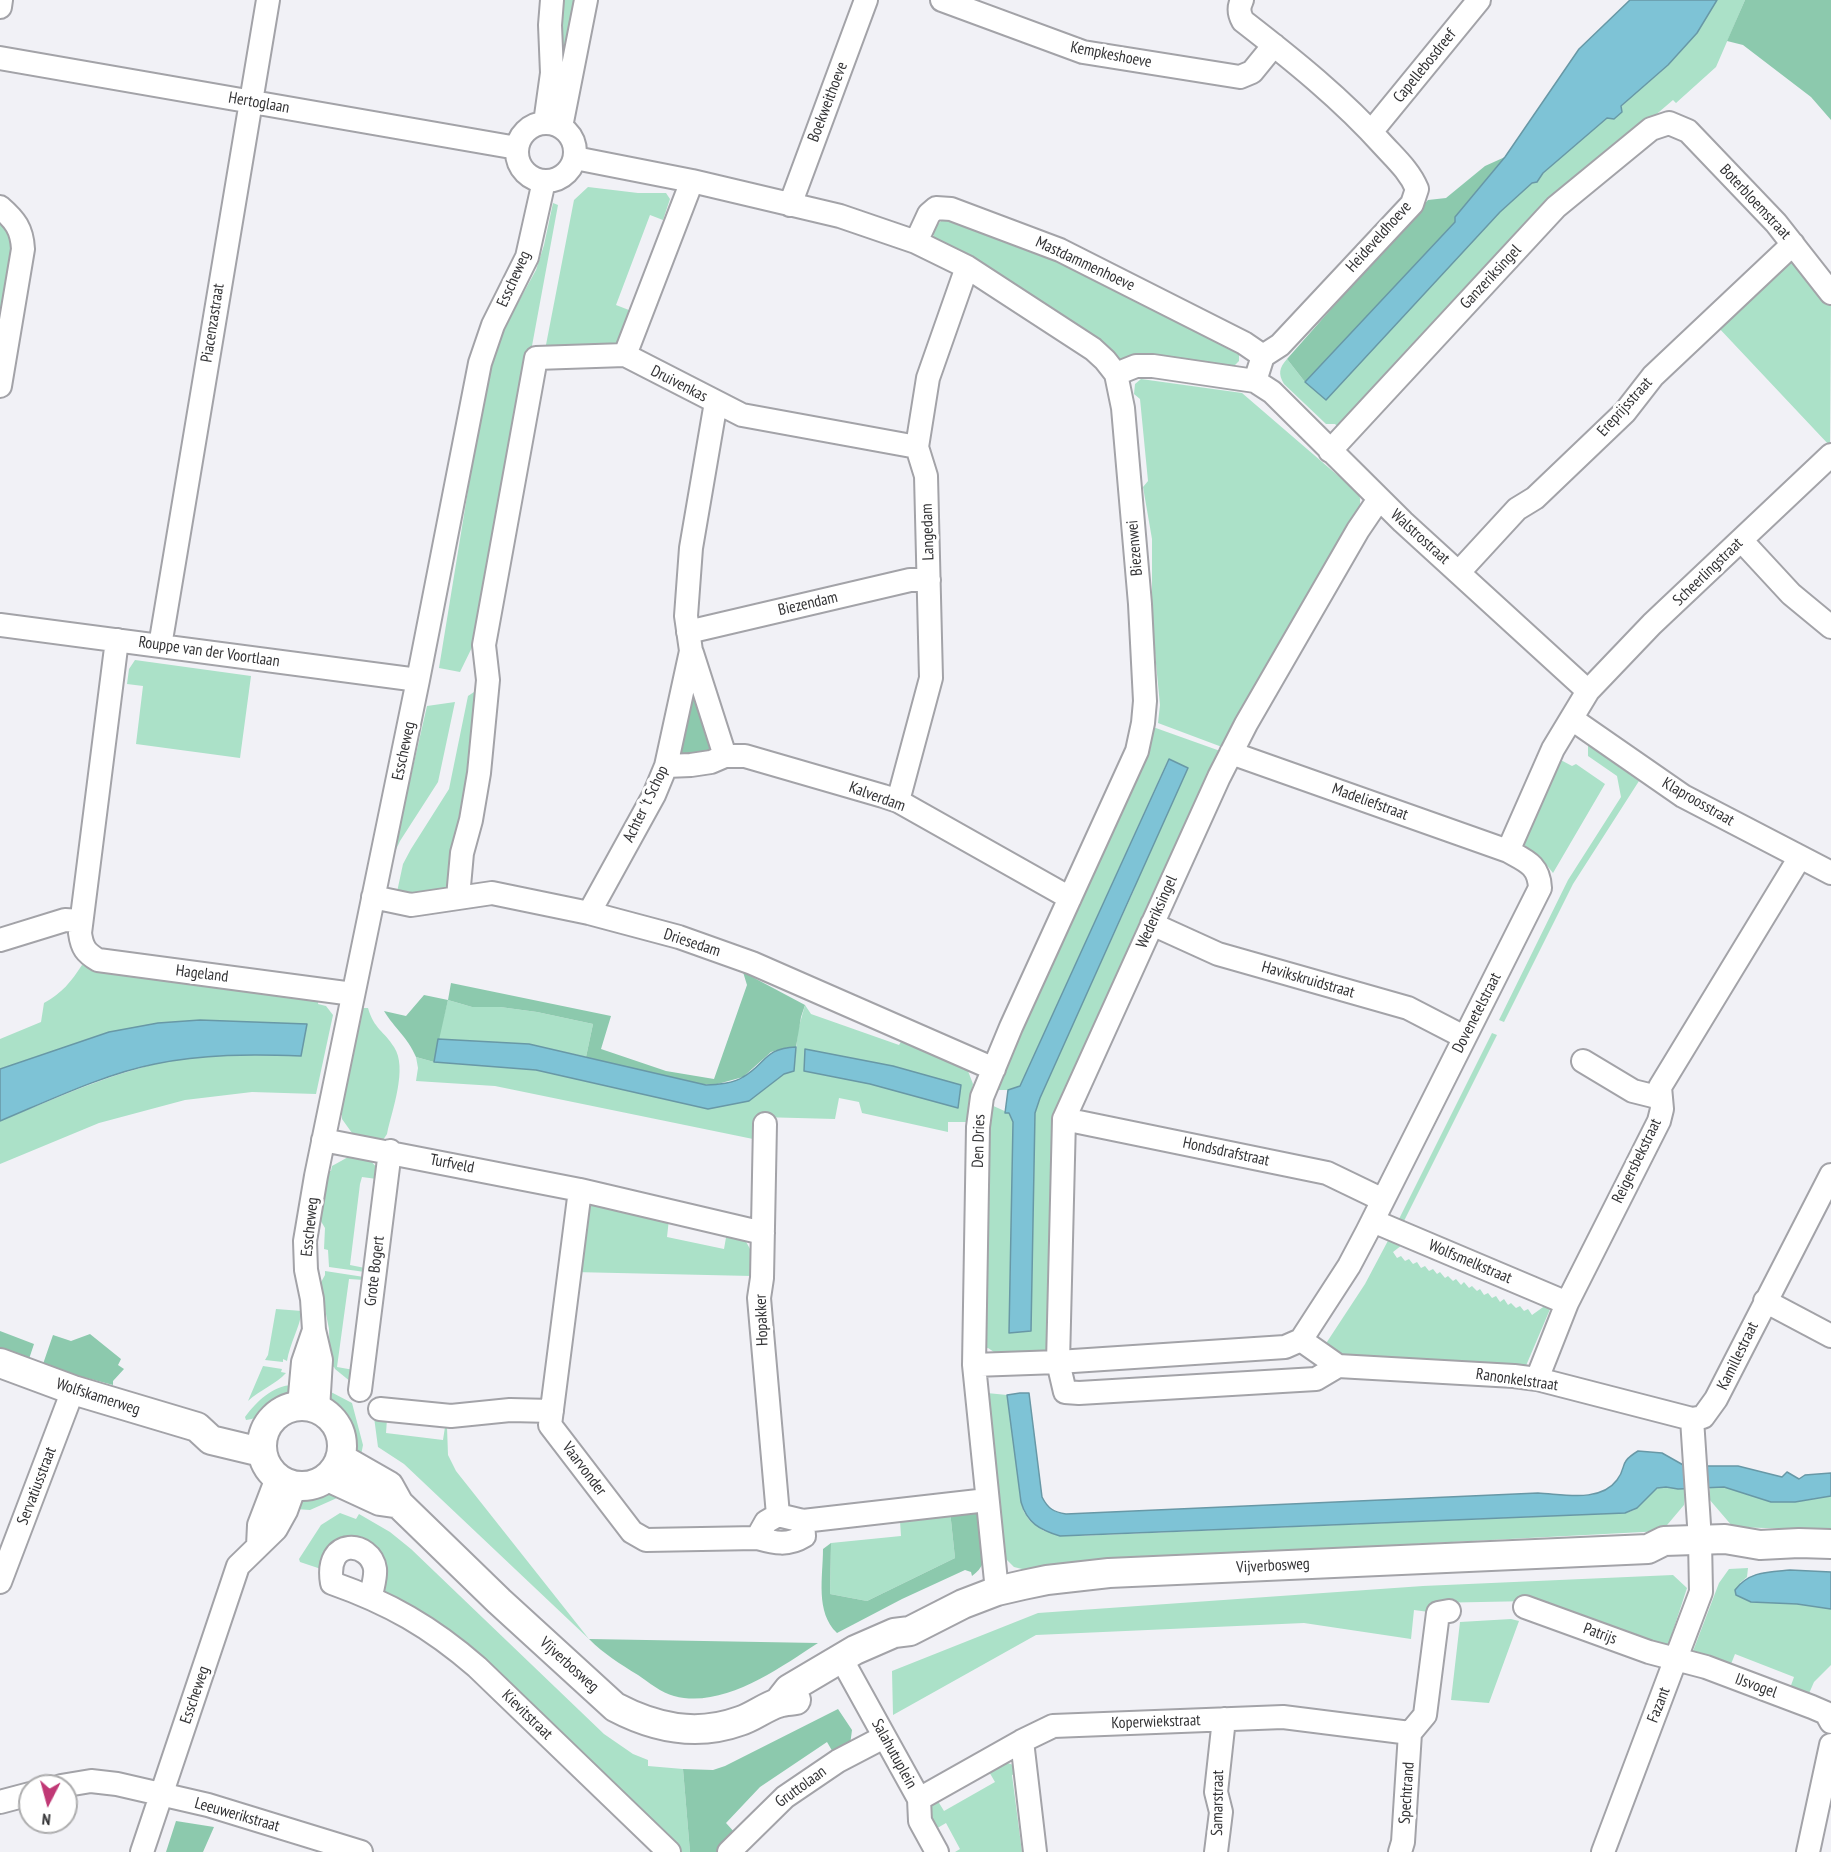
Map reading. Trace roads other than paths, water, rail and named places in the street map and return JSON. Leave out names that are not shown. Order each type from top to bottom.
[{"type":"main road","name":"Wolfskamerweg","points":[[0,1363],[74,1390],[197,1427],[211,1440],[262,1442]]},
{"type":"main road","points":[[308,1407],[333,1421],[339,1430],[342,1449],[334,1467],[313,1485],[286,1482],[269,1471],[262,1442],[269,1422],[278,1413],[288,1408],[308,1407]]},
{"type":"main road","name":"Vijverbosweg","points":[[334,1467],[389,1486],[399,1504],[499,1601],[615,1707],[651,1724],[694,1730],[740,1722],[778,1703],[796,1700],[845,1666],[899,1645],[910,1631],[963,1604],[998,1591],[1047,1580],[1109,1573],[1648,1549],[1664,1541],[1700,1548],[1733,1539],[1760,1545],[1831,1544]]},
{"type":"street","points":[[0,7],[1,0]]},
{"type":"street","name":"Piacenzastraat","points":[[159,646],[268,0]]},
{"type":"street","points":[[552,0],[550,25],[553,125]]},
{"type":"street","points":[[553,125],[586,0]]},
{"type":"street","name":"Boekweithoeve","points":[[790,205],[866,0]]},
{"type":"street","name":"Kempkeshoeve","points":[[942,0],[1083,52],[1240,77],[1252,72],[1274,45]]},
{"type":"street","name":"Heideveldhoeve","points":[[1242,0],[1239,5],[1239,14],[1243,21],[1292,58],[1371,132],[1411,175],[1417,189],[1412,204],[1280,345],[1263,356]]},
{"type":"street","name":"Capellebosdreef","points":[[1371,132],[1479,0]]},
{"type":"street","name":"Hertoglaan","points":[[0,58],[517,148]]},
{"type":"street","name":"Boterbloemstraat","points":[[1669,123],[1688,131],[1793,244],[1831,293]]},
{"type":"street","name":"Ganzeriksingel","points":[[1329,451],[1556,207],[1651,129],[1669,123]]},
{"type":"street","points":[[553,125],[570,135],[575,146],[575,158],[572,166],[560,178],[544,181],[533,178],[524,170],[518,160],[517,148],[522,135],[532,127],[553,125]]},
{"type":"street","points":[[575,158],[692,181],[840,216],[916,242],[967,267],[1093,349],[1116,374],[1136,366],[1153,366],[1255,381],[1263,356]]},
{"type":"street","name":"Esscheweg","points":[[308,1407],[303,1362],[314,1330],[312,1299],[306,1270],[305,1241],[323,1140],[418,680],[480,363],[493,325],[527,257],[544,181]]},
{"type":"street","points":[[458,897],[462,853],[471,820],[479,773],[488,680],[484,645],[536,358],[625,355],[692,181]]},
{"type":"street","points":[[0,207],[13,218],[20,228],[23,249],[0,386]]},
{"type":"street","name":"Mastdammenhoeve","points":[[916,242],[929,214],[936,208],[951,209],[1060,250],[1234,338],[1263,356]]},
{"type":"street","name":"Ereprijsstraat","points":[[1459,572],[1517,509],[1535,498],[1625,412],[1653,376],[1793,244]]},
{"type":"street","name":"Langedam","points":[[898,801],[931,678],[926,476],[917,447],[928,378],[967,267]]},
{"type":"street","name":"Druivenkas","points":[[625,355],[741,415],[917,447]]},
{"type":"street","name":"Biezenwei","points":[[1116,374],[1123,408],[1140,604],[1145,701],[1143,723]]},
{"type":"street","name":"Walstrostraat","points":[[1255,381],[1272,392],[1379,499],[1588,692]]},
{"type":"street","name":"Achter 't Schop","points":[[716,402],[691,548],[687,616],[690,642],[725,756]]},
{"type":"street","name":"Scheerlingstraat","points":[[1588,692],[1653,624],[1831,455]]},
{"type":"street","name":"Wederiksingel","points":[[1058,1362],[1064,1119],[1231,753],[1353,540],[1379,499]]},
{"type":"street","points":[[1741,540],[1791,594],[1831,627]]},
{"type":"street","name":"Biezendam","points":[[690,642],[910,580],[929,580]]},
{"type":"street","name":"Rouppe van der Voortlaan","points":[[0,625],[418,680]]},
{"type":"street","name":"Hageland","points":[[117,640],[81,921],[81,945],[86,953],[98,960],[353,994]]},
{"type":"street","name":"Achter 't Schop","points":[[589,913],[654,795],[666,766],[690,642]]},
{"type":"street","points":[[1508,851],[1553,749],[1588,692]]},
{"type":"street","name":"Klaproosstraat","points":[[1572,719],[1683,796],[1831,873]]},
{"type":"street","name":"Den Dries","points":[[998,1591],[974,1365],[978,1127],[982,1097],[1137,751],[1143,723]]},
{"type":"street","name":"Madeliefstraat","points":[[1231,753],[1508,851]]},
{"type":"street","name":"Kalverdam","points":[[666,766],[711,762],[725,756],[745,756],[898,801],[1070,898]]},
{"type":"street","name":"Dovenetelstraat","points":[[1301,1340],[1349,1266],[1373,1221],[1540,888],[1540,875],[1530,864],[1508,851]]},
{"type":"street","name":"Reigersbekstraat","points":[[1538,1379],[1567,1303],[1659,1121],[1662,1109],[1660,1088],[1800,858]]},
{"type":"street","name":"Driesedam","points":[[373,897],[411,905],[492,893],[589,913],[679,937],[752,963],[994,1069]]},
{"type":"street","points":[[0,940],[65,920],[81,921]]},
{"type":"street","name":"Havikskruidstraat","points":[[1152,924],[1218,954],[1408,1008],[1464,1037]]},
{"type":"street","points":[[1583,1061],[1633,1091],[1660,1098]]},
{"type":"street","name":"Hondsdrafstraat","points":[[1064,1119],[1327,1173],[1383,1200]]},
{"type":"street","name":"Hopakker","points":[[765,1124],[760,1307],[777,1515]]},
{"type":"street","name":"Turfveld","points":[[323,1140],[390,1151],[580,1190],[763,1233]]},
{"type":"street","name":"Grote Bogert","points":[[360,1390],[390,1151]]},
{"type":"street","name":"Kamillestraat","points":[[1692,1419],[1702,1417],[1716,1400],[1831,1175]]},
{"type":"street","name":"Vaarvonder","points":[[580,1190],[550,1425],[632,1532],[646,1540],[757,1538],[776,1543],[794,1542],[804,1536],[803,1521]]},
{"type":"street","name":"Wolfsmelkstraat","points":[[1373,1221],[1567,1303]]},
{"type":"street","points":[[1765,1301],[1831,1336]]},
{"type":"street","points":[[974,1365],[1058,1362],[1285,1347],[1301,1340],[1338,1366],[1316,1380],[1079,1393],[1065,1392],[1058,1362]]},
{"type":"street","name":"Ranonkelstraat","points":[[1338,1366],[1538,1379],[1692,1419]]},
{"type":"street","name":"Servatiusstraat","points":[[0,1582],[74,1390]]},
{"type":"street","points":[[380,1409],[451,1416],[510,1410],[552,1411]]},
{"type":"street","points":[[1692,1419],[1700,1548]]},
{"type":"street","name":"Esscheweg","points":[[142,1852],[238,1566],[258,1546],[259,1525],[286,1482]]},
{"type":"street","points":[[757,1538],[766,1522],[777,1515],[803,1521],[987,1500]]},
{"type":"street","name":"Fazant","points":[[1604,1852],[1701,1592],[1700,1548]]},
{"type":"street","name":"Kievitstraat","points":[[371,1597],[411,1617],[453,1646],[669,1852]]},
{"type":"street","name":"Patrijs","points":[[1525,1606],[1649,1652],[1676,1659]]},
{"type":"street","points":[[1410,1733],[1425,1715],[1438,1613],[1449,1611]]},
{"type":"street","name":"IJsvogel","points":[[1676,1659],[1706,1667],[1812,1707],[1826,1713],[1831,1722]]},
{"type":"street","name":"Salahutuplein","points":[[845,1666],[919,1799],[920,1821],[937,1852]]},
{"type":"street","name":"Koperwiekstraat","points":[[919,1799],[1053,1726],[1283,1717],[1410,1733]]},
{"type":"street","name":"Samarstraat","points":[[1216,1852],[1221,1812],[1216,1792],[1224,1719]]},
{"type":"street","name":"Spechtrand","points":[[1400,1852],[1404,1831],[1410,1733]]},
{"type":"street","name":"Gruttolaan","points":[[729,1852],[785,1797],[814,1776],[884,1737]]},
{"type":"street","points":[[1022,1741],[1035,1852]]},
{"type":"street","points":[[1808,1852],[1831,1745]]},
{"type":"street","name":"Leeuwerikstraat","points":[[78,1783],[91,1781],[117,1784],[208,1805],[313,1844],[361,1852]]},
{"type":"street","points":[[0,1802],[18,1797]]},
{"type":"water","points":[[1630,0],[1717,0],[1697,33],[1668,65],[1621,106],[1622,112],[1614,119],[1607,118],[1543,173],[1537,182],[1532,183],[1500,212],[1326,400],[1305,382],[1455,222],[1455,217],[1505,157],[1579,49]]},
{"type":"water","points":[[1169,759],[1188,768],[1035,1113],[1031,1331],[1009,1333],[1013,1122],[1009,1113],[1005,1113],[1008,1090],[1020,1086]]},
{"type":"water","points":[[200,1020],[307,1024],[301,1056],[191,1058],[136,1068],[96,1081],[0,1121],[0,1069],[109,1032],[158,1023]]},
{"type":"water","points":[[438,1039],[529,1044],[706,1085],[739,1079],[777,1050],[796,1047],[794,1071],[784,1074],[749,1101],[708,1109],[536,1070],[434,1062]]},
{"type":"water","points":[[805,1049],[893,1066],[961,1085],[958,1108],[870,1084],[804,1071]]},
{"type":"water","points":[[1029,1393],[1042,1497],[1052,1509],[1066,1514],[1538,1493],[1580,1496],[1601,1492],[1610,1487],[1617,1480],[1627,1459],[1638,1451],[1662,1453],[1685,1466],[1738,1466],[1782,1477],[1787,1472],[1799,1479],[1805,1475],[1831,1473],[1831,1496],[1795,1502],[1771,1502],[1724,1487],[1678,1489],[1666,1487],[1657,1488],[1637,1508],[1625,1513],[1060,1536],[1035,1525],[1021,1502],[1007,1395]]},
{"type":"water","points":[[1790,1570],[1831,1572],[1831,1609],[1797,1604],[1751,1602],[1736,1595],[1735,1590],[1753,1576]]}]
